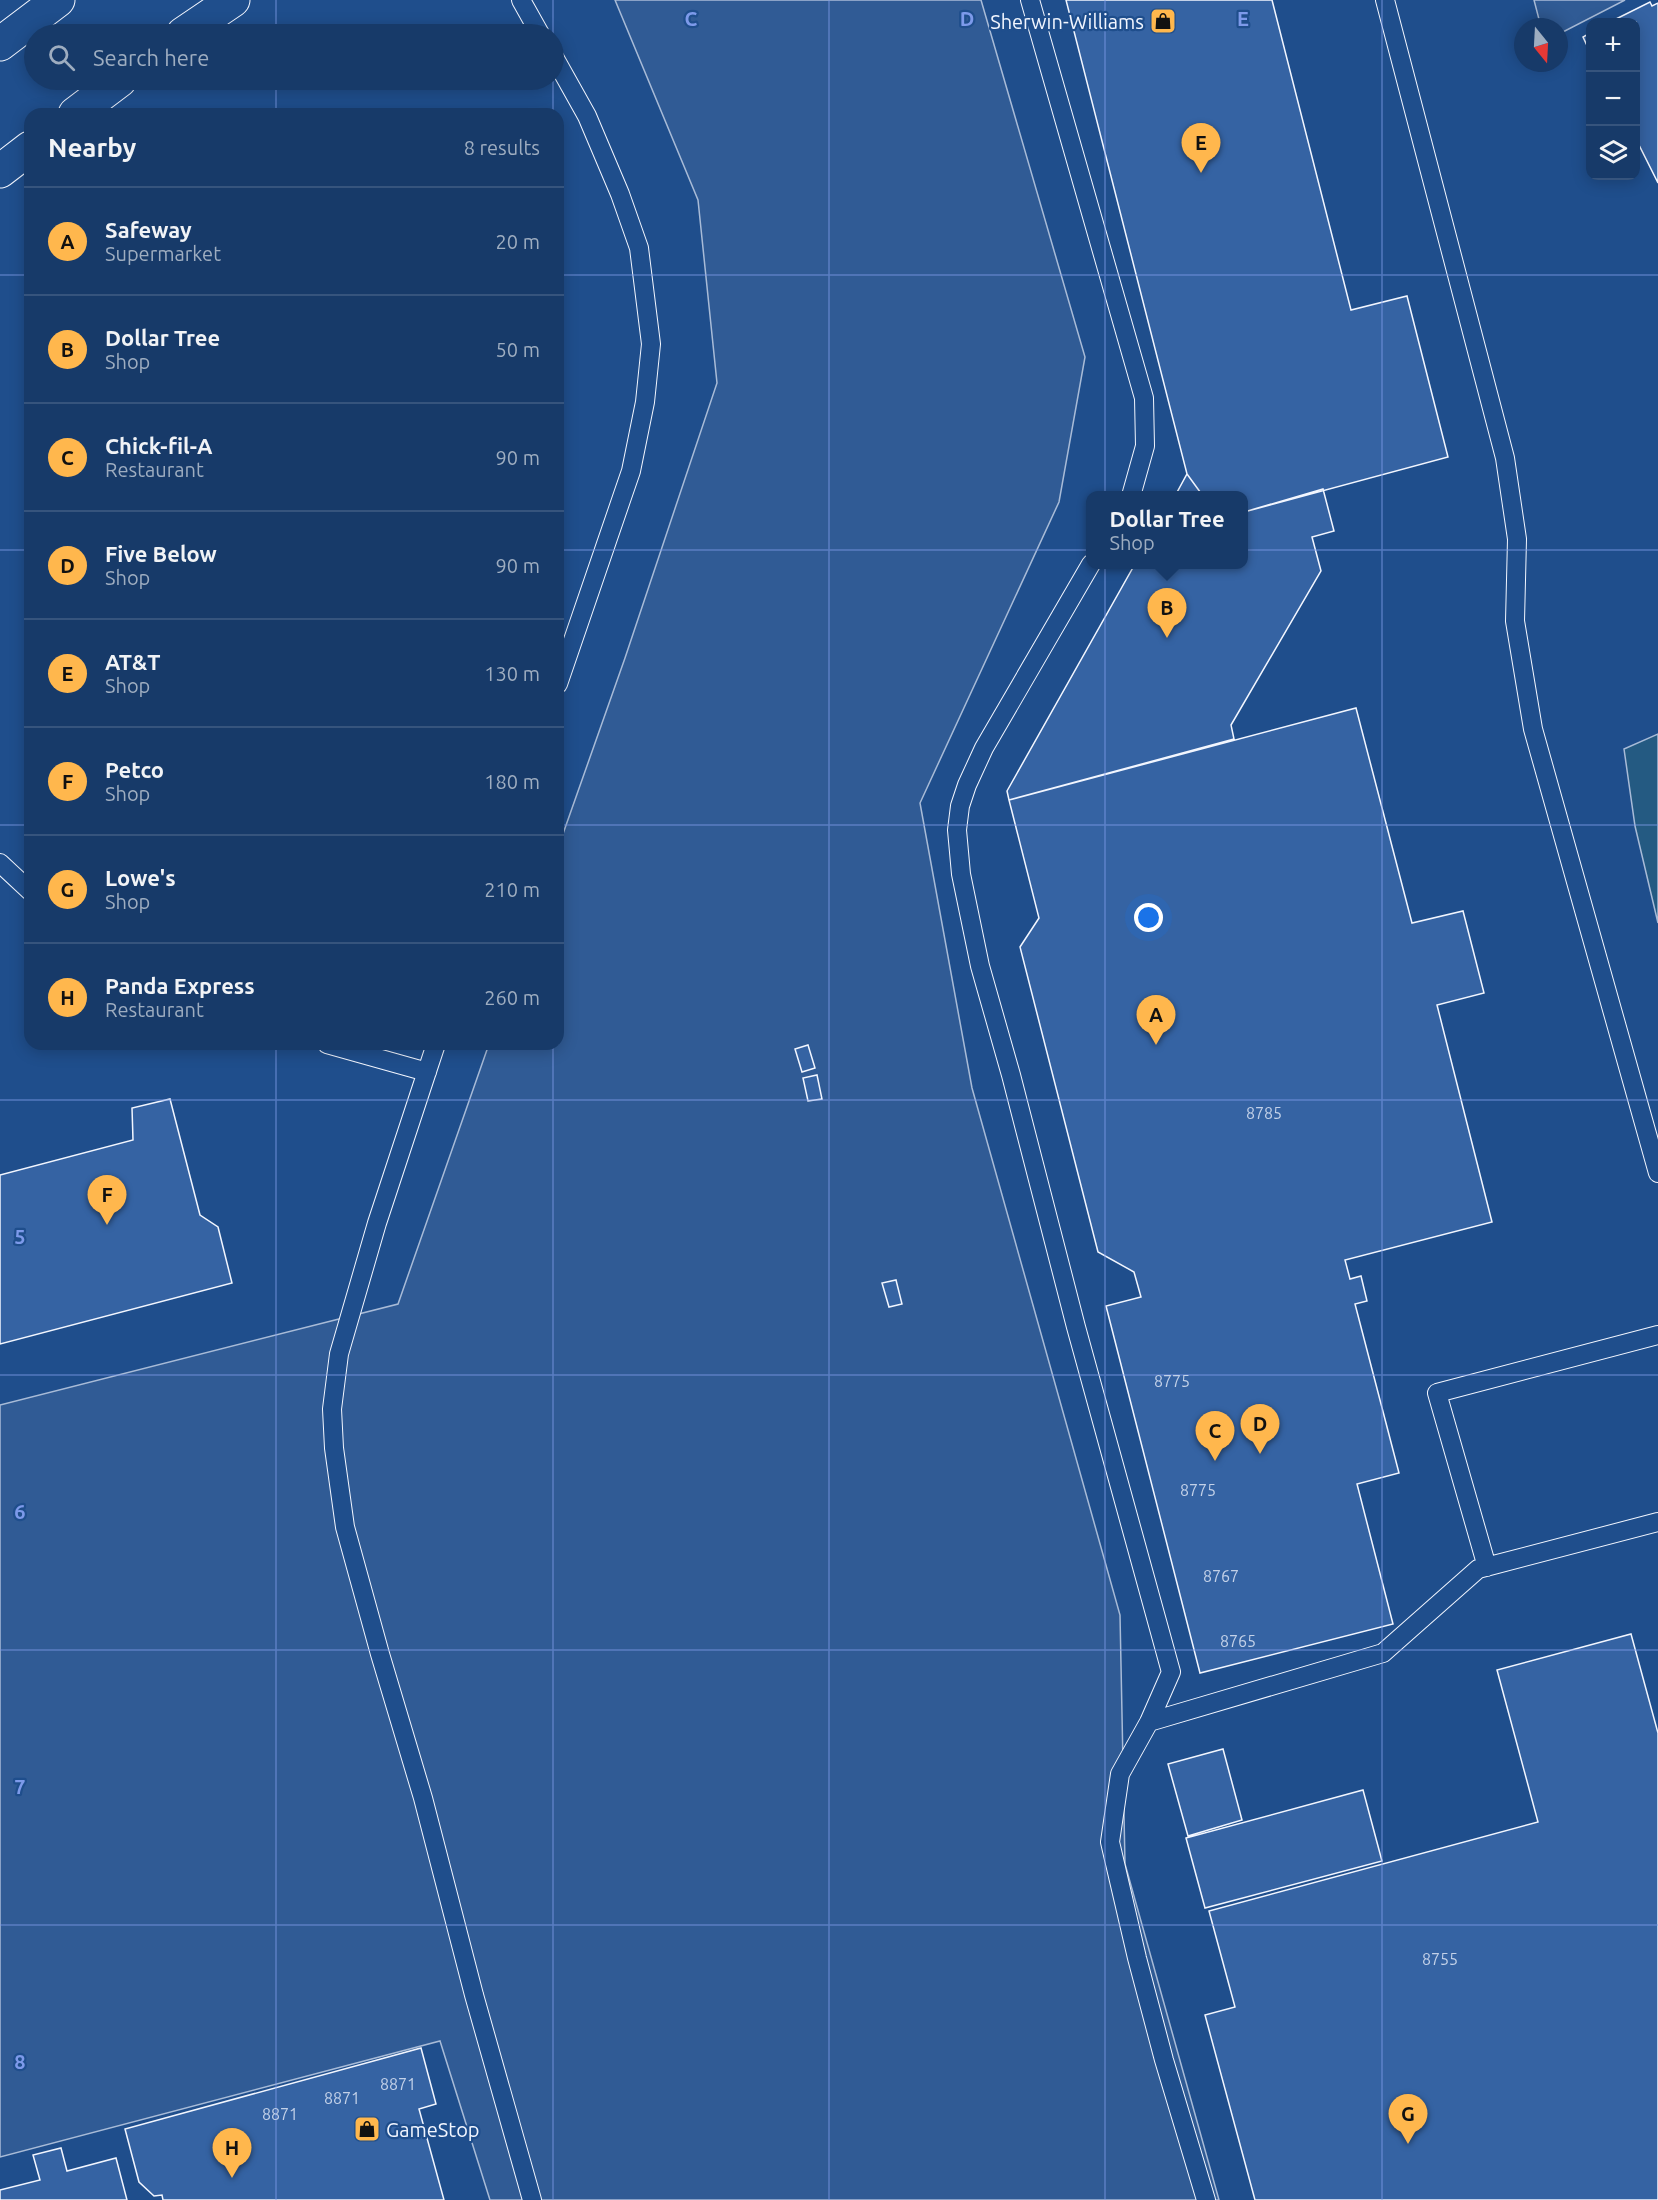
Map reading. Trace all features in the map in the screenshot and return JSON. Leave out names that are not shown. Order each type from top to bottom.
[{"type":"main road","points":[[26,24],[58,0]]},
{"type":"main road","points":[[198,24],[233,0]]},
{"type":"main road","points":[[0,44],[24,26]]},
{"type":"main road","points":[[83,108],[107,90]]},
{"type":"main road","points":[[0,159],[24,145]]},
{"type":"main road","points":[[0,171],[24,153]]},
{"type":"lane","points":[[521,0],[534,24]]},
{"type":"lane","points":[[1030,0],[1144,398],[1145,446],[1132,491]]},
{"type":"lane","points":[[1385,0],[1505,458],[1517,539],[1515,621],[1533,729],[1658,1173]]},
{"type":"lane","points":[[564,75],[586,116],[620,194],[639,248],[651,344],[645,402],[631,471],[564,666]]},
{"type":"lane","points":[[1088,569],[984,748],[960,806],[957,830],[961,874],[980,966],[1171,1672],[1149,1722],[1120,1774],[1110,1842],[1146,1992],[1206,2200]]},
{"type":"lane","points":[[0,862],[24,885]]},
{"type":"lane","points":[[348,1050],[427,1072]]},
{"type":"lane","points":[[434,1050],[377,1223],[339,1353],[332,1409],[334,1448],[348,1537],[423,1798],[474,1995],[532,2200]]},
{"type":"lane","points":[[1487,1567],[1437,1393],[1658,1335]]},
{"type":"lane","points":[[1149,1722],[1383,1653],[1478,1569],[1658,1522]]},
{"type":"shaded area","points":[[615,0],[981,0],[1085,357],[1059,502],[920,803],[972,1088],[1120,1615],[1125,1864],[1219,2200],[490,2200],[440,2041],[0,2157],[0,1405],[398,1304],[487,1050],[564,1050],[564,831],[625,658],[717,383],[698,200]]},
{"type":"shaded area","points":[[1534,0],[1625,0],[1586,18],[1568,29],[1568,18],[1539,18]]},
{"type":"shaded area","points":[[1658,734],[1658,923],[1635,826],[1624,749]]},
{"type":"building","points":[[1066,0],[1272,0],[1351,310],[1407,296],[1448,457],[1248,511],[1248,491],[1199,491],[1187,474]]},
{"type":"building","points":[[1650,2],[1652,6],[1658,3],[1658,183],[1640,147],[1640,18],[1618,18]]},
{"type":"building","points":[[1187,474],[1199,491],[1178,491]]},
{"type":"building","points":[[1323,489],[1334,531],[1312,537],[1321,571],[1231,725],[1234,739],[1009,800],[1007,791],[1132,569],[1248,569],[1248,511]]},
{"type":"building","points":[[1356,708],[1412,923],[1463,911],[1484,993],[1437,1005],[1492,1222],[1345,1260],[1350,1279],[1361,1276],[1367,1301],[1355,1304],[1399,1473],[1357,1484],[1393,1624],[1200,1673],[1106,1306],[1141,1297],[1134,1272],[1098,1252],[1020,947],[1039,918],[1009,800]]},
{"type":"building","points":[[808,1045],[815,1068],[802,1072],[795,1049]]},
{"type":"building","points":[[817,1075],[822,1099],[808,1101],[803,1078]]},
{"type":"building","points":[[170,1099],[200,1215],[218,1227],[232,1283],[0,1344],[0,1175],[133,1140],[132,1108]]},
{"type":"building","points":[[896,1280],[902,1304],[889,1307],[882,1283]]},
{"type":"building","points":[[1631,1634],[1658,1733],[1658,2200],[1255,2200],[1205,2015],[1235,2007],[1209,1911],[1538,1822],[1497,1670]]},
{"type":"building","points":[[1223,1749],[1242,1820],[1188,1836],[1168,1764]]},
{"type":"building","points":[[1363,1790],[1382,1861],[1205,1908],[1186,1838]]},
{"type":"building","points":[[421,2048],[436,2104],[419,2109],[444,2200],[163,2200],[162,2195],[154,2196],[139,2182],[125,2129]]},
{"type":"building","points":[[61,2148],[67,2171],[116,2158],[127,2200],[0,2200],[0,2190],[40,2180],[33,2155]]},
{"type":"place","name":"Sherwin-Williams","points":[[1163,21]]},
{"type":"place","name":"AT&T","points":[[1201,173]]},
{"type":"place","name":"Dollar Tree","points":[[1167,638]]},
{"type":"place","name":"Safeway","points":[[1156,1045]]},
{"type":"place","name":"Petco","points":[[107,1225]]},
{"type":"place","name":"Five Below","points":[[1260,1454]]},
{"type":"place","name":"Chick-fil-A","points":[[1215,1461]]},
{"type":"place","name":"GameStop","points":[[367,2129]]},
{"type":"place","name":"Lowe's","points":[[1408,2144]]},
{"type":"place","name":"Panda Express","points":[[232,2178]]}]
